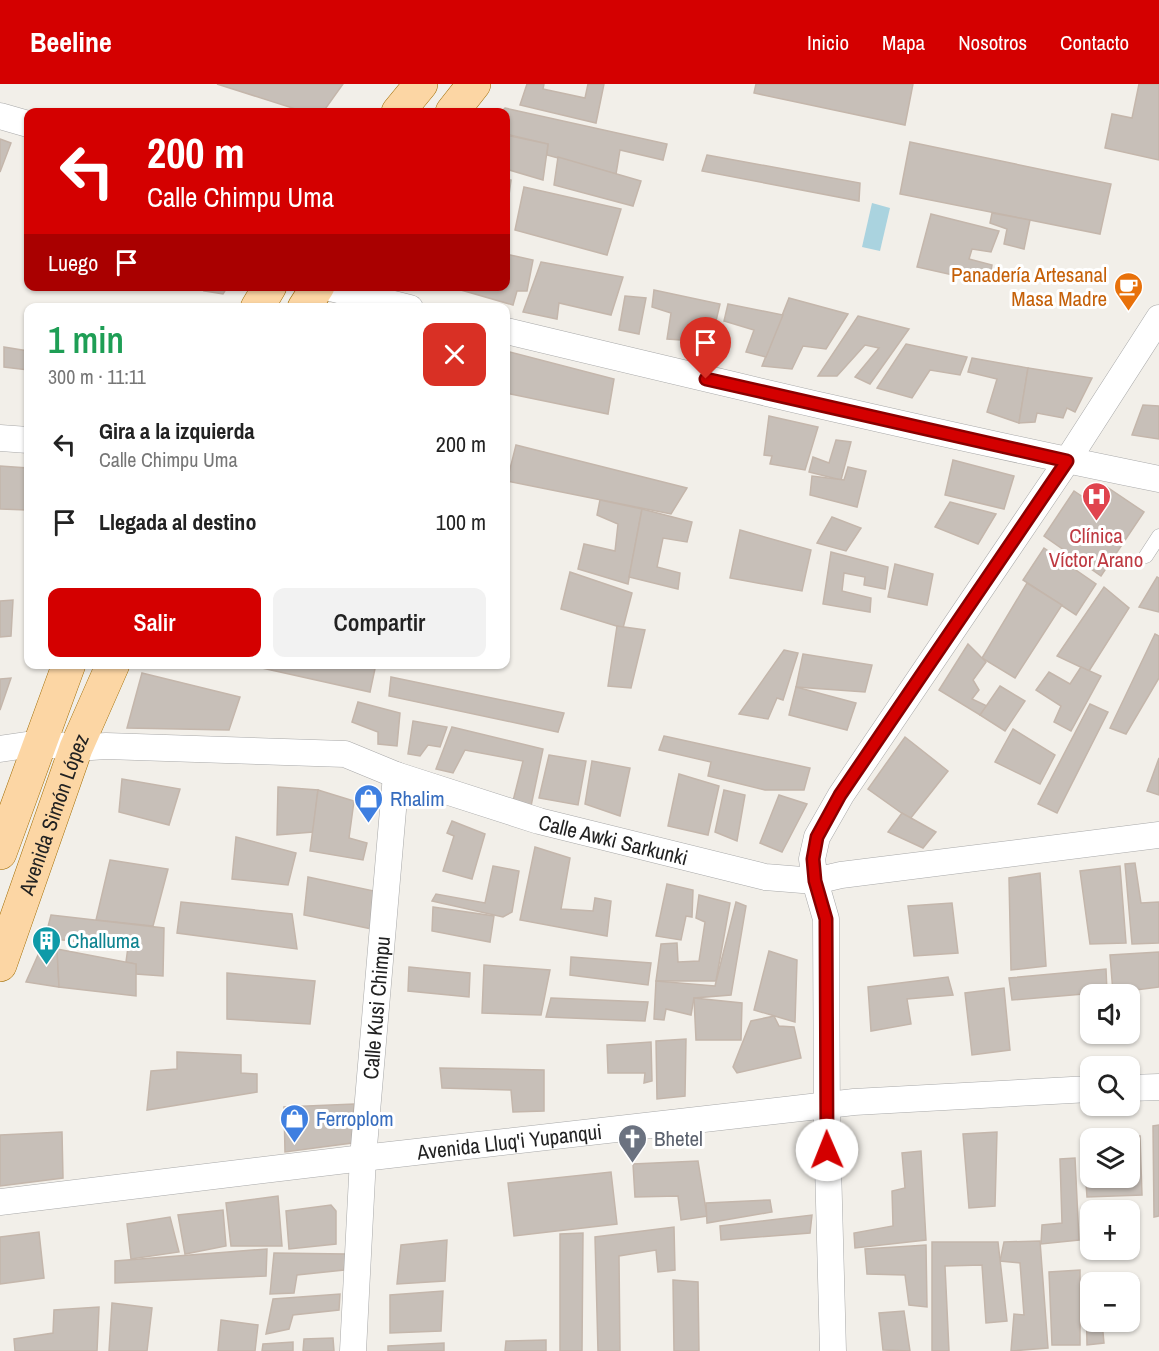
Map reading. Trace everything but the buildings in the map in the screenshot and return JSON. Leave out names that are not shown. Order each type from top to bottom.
[{"type":"main road","points":[[401,108],[421,84]]},
{"type":"main road","points":[[455,108],[474,84]]},
{"type":"main road","name":"Avenida Simón López","points":[[0,853],[67,669]]},
{"type":"main road","name":"Avenida Simón López","points":[[0,965],[76,748],[111,669]]},
{"type":"street","points":[[0,116],[24,123]]},
{"type":"street","points":[[342,291],[390,303]]},
{"type":"street","points":[[832,1351],[826,919],[815,881],[813,859],[817,837],[829,814],[1067,461],[1159,318]]},
{"type":"street","points":[[510,332],[718,382],[1067,461],[1159,479]]},
{"type":"street","points":[[0,438],[24,440]]},
{"type":"street","name":"Calle Awki Sarkunki","points":[[0,749],[40,743],[76,748],[106,746],[345,754],[396,775],[539,821],[765,876],[815,881],[841,875],[1159,835]]},
{"type":"street","name":"Calle Kusi Chimpu","points":[[353,1351],[363,1158],[396,775]]},
{"type":"street","points":[[1140,1088],[1159,1087]]},
{"type":"street","name":"Avenida Lluq'i Yupanqui","points":[[0,1202],[866,1101],[1080,1090]]},
{"type":"lane","points":[[1146,556],[1159,536]]},
{"type":"water","points":[[872,203],[890,208],[880,251],[862,247]]},
{"type":"place","name":"Panadería Artesanal Masa Madre","points":[[1128,312]]},
{"type":"place","name":"Clínica Víctor Arano","points":[[1096,522]]},
{"type":"place","name":"Rhalim","points":[[369,824]]},
{"type":"place","name":"Challuma","points":[[46,966]]},
{"type":"place","name":"Ferroplom","points":[[295,1144]]},
{"type":"place","name":"Bhetel","points":[[633,1164]]},
{"type":"route","points":[[706,379],[1067,461],[840,795],[817,837],[813,859],[815,881],[826,919],[827,1150]]}]
